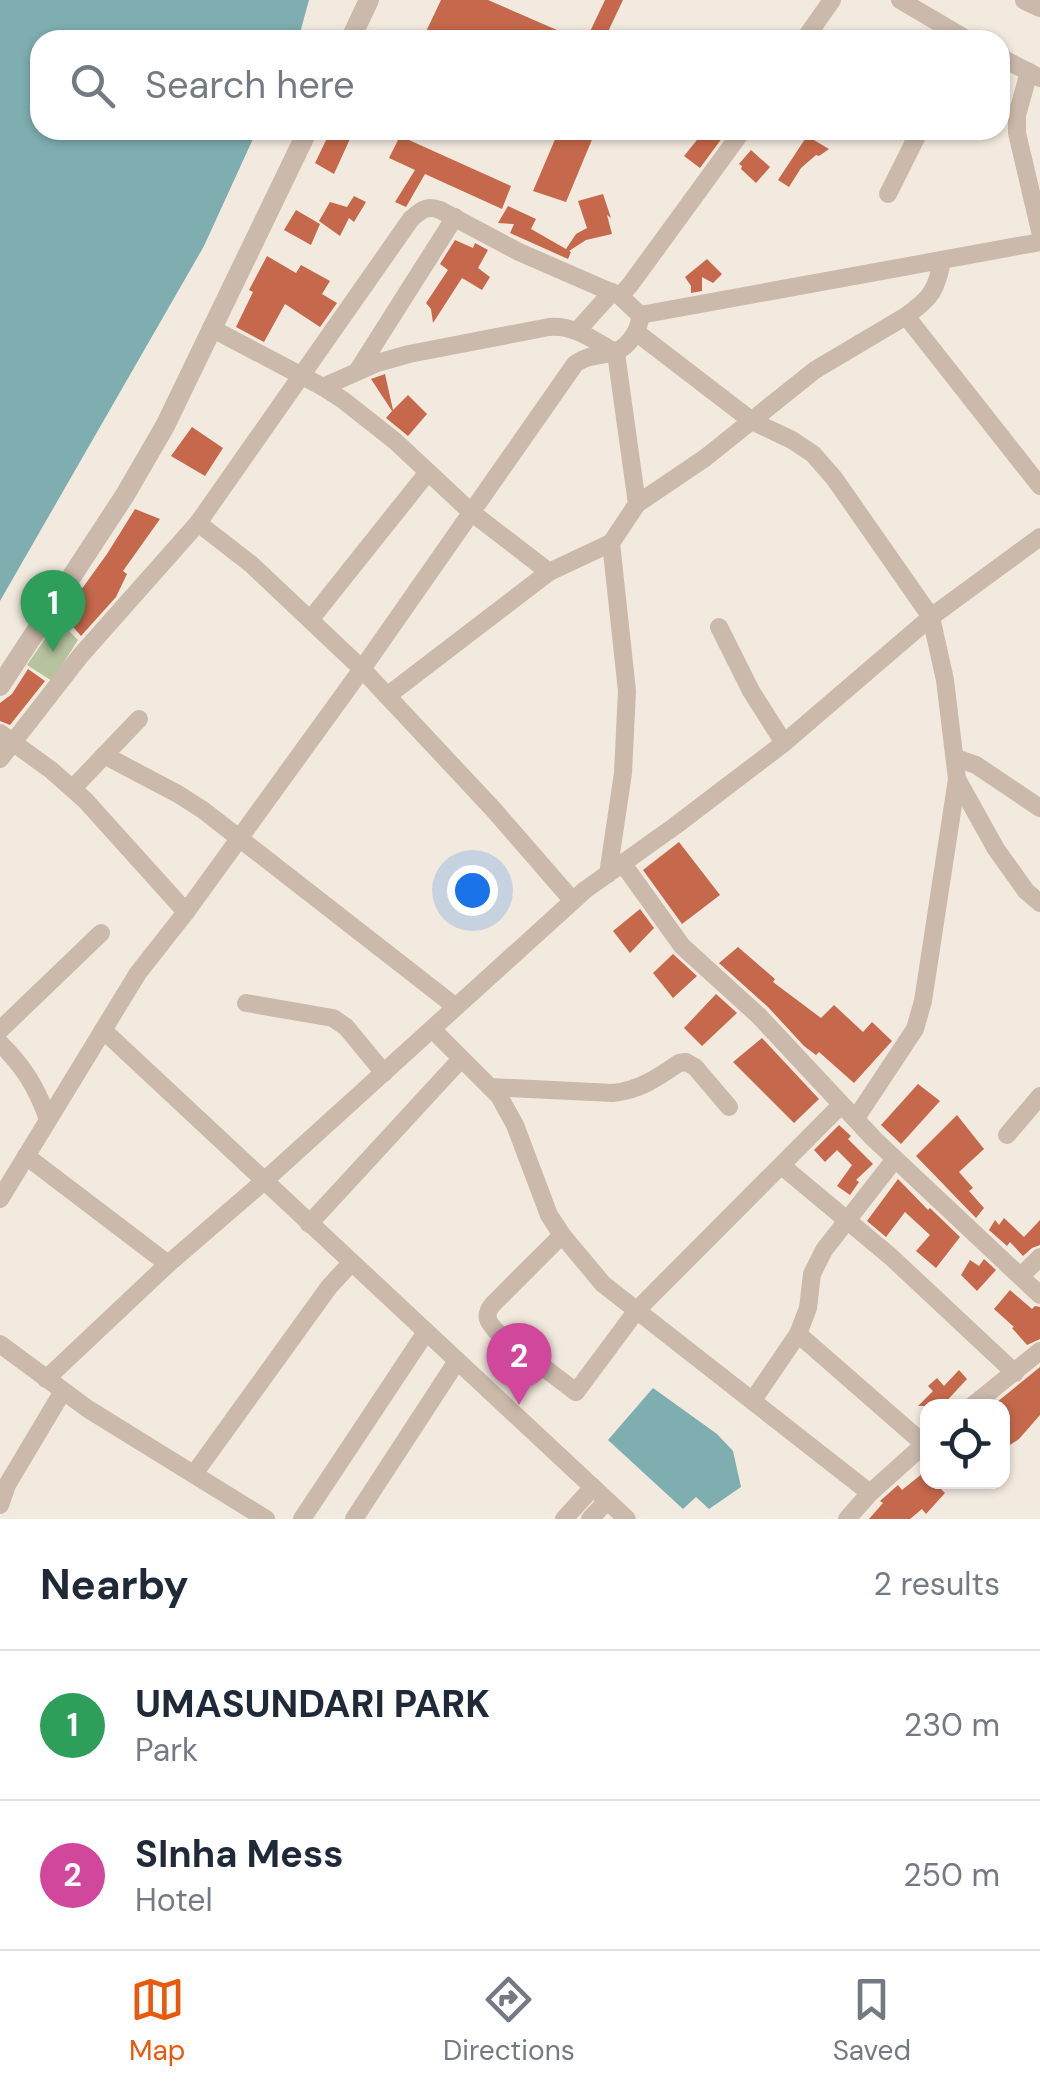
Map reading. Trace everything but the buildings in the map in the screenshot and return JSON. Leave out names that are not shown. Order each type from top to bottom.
[{"type":"street","points":[[355,30],[369,0]]},
{"type":"street","points":[[811,30],[832,0]]},
{"type":"street","points":[[900,0],[951,30]]},
{"type":"street","points":[[1024,0],[1040,7]]},
{"type":"street","points":[[1010,63],[1034,75],[1017,115],[1017,133],[1040,231]]},
{"type":"street","points":[[0,686],[165,426],[303,140]]},
{"type":"street","points":[[577,332],[630,285],[736,140]]},
{"type":"street","points":[[888,194],[915,140]]},
{"type":"street","points":[[0,759],[6,738],[198,523],[411,219],[429,208],[440,210],[520,252],[616,294],[638,324],[752,420],[813,454],[834,478],[931,618],[945,680],[957,779],[916,1029],[856,1118]]},
{"type":"street","points":[[358,370],[455,217]]},
{"type":"street","points":[[638,324],[1040,242]]},
{"type":"street","points":[[387,696],[549,572],[610,542],[637,504],[705,458],[815,370],[906,316],[932,294],[942,260]]},
{"type":"street","points":[[906,316],[1040,486]]},
{"type":"street","points":[[0,1199],[138,973],[362,669],[575,364],[580,359],[616,353],[629,342],[638,324]]},
{"type":"street","points":[[323,386],[409,354],[548,327],[577,332],[616,353]]},
{"type":"street","points":[[211,328],[323,386],[395,440],[472,512],[549,572]]},
{"type":"street","points":[[616,353],[637,504]]},
{"type":"street","points":[[310,620],[428,472]]},
{"type":"street","points":[[198,523],[252,565],[362,669],[574,901]]},
{"type":"street","points":[[46,1379],[168,1264],[574,901],[784,743],[931,618],[1040,537]]},
{"type":"street","points":[[610,542],[628,691],[615,869],[682,946],[759,1016],[895,1159],[1040,1295]]},
{"type":"street","points":[[719,628],[784,743]]},
{"type":"street","points":[[73,788],[139,719]]},
{"type":"street","points":[[6,738],[73,788],[186,912]]},
{"type":"street","points":[[104,755],[178,794],[239,837],[456,1007]]},
{"type":"street","points":[[956,758],[976,765],[1040,808]]},
{"type":"street","points":[[957,779],[996,849],[1040,904]]},
{"type":"street","points":[[0,1030],[100,934]]},
{"type":"street","points":[[246,1003],[333,1018],[346,1027],[384,1072]]},
{"type":"street","points":[[432,1029],[498,1096],[515,1125],[550,1215],[603,1284],[870,1492]]},
{"type":"street","points":[[103,1030],[627,1519]]},
{"type":"street","points":[[0,1043],[35,1085],[48,1119]]},
{"type":"street","points":[[310,1224],[461,1059]]},
{"type":"street","points":[[490,1087],[613,1093],[646,1085],[684,1062],[695,1067],[729,1108]]},
{"type":"street","points":[[1007,1134],[1040,1096]]},
{"type":"street","points":[[562,1235],[488,1309],[487,1321],[576,1392],[637,1310],[841,1105]]},
{"type":"street","points":[[26,1156],[168,1264]]},
{"type":"street","points":[[752,1400],[798,1334],[808,1308],[814,1268],[824,1250],[895,1159]]},
{"type":"street","points":[[782,1166],[890,1256],[1015,1373]]},
{"type":"street","points":[[1021,1276],[1040,1257]]},
{"type":"street","points":[[194,1474],[329,1288],[352,1263]]},
{"type":"street","points":[[302,1519],[426,1332]]},
{"type":"street","points":[[798,1334],[920,1437]]},
{"type":"street","points":[[2,1350],[194,1474],[243,1512],[266,1519]]},
{"type":"street","points":[[981,1399],[1040,1351]]},
{"type":"street","points":[[354,1519],[457,1361]]},
{"type":"street","points":[[0,1506],[6,1485],[63,1391]]},
{"type":"street","points":[[847,1519],[870,1492],[920,1447]]},
{"type":"street","points":[[564,1519],[593,1487]]},
{"type":"street","points":[[590,1519],[607,1501]]},
{"type":"green space","points":[[58,620],[78,640],[52,681],[27,665]]},
{"type":"water","points":[[0,0],[309,0],[301,30],[30,30],[30,140],[252,140],[204,246],[0,601]]},
{"type":"water","points":[[653,1388],[717,1434],[733,1451],[741,1487],[709,1509],[696,1497],[683,1509],[608,1440]]},
{"type":"place","name":"UMASUNDARI PARK","points":[[53,652]]},
{"type":"place","name":"SInha Mess","points":[[519,1405]]}]
